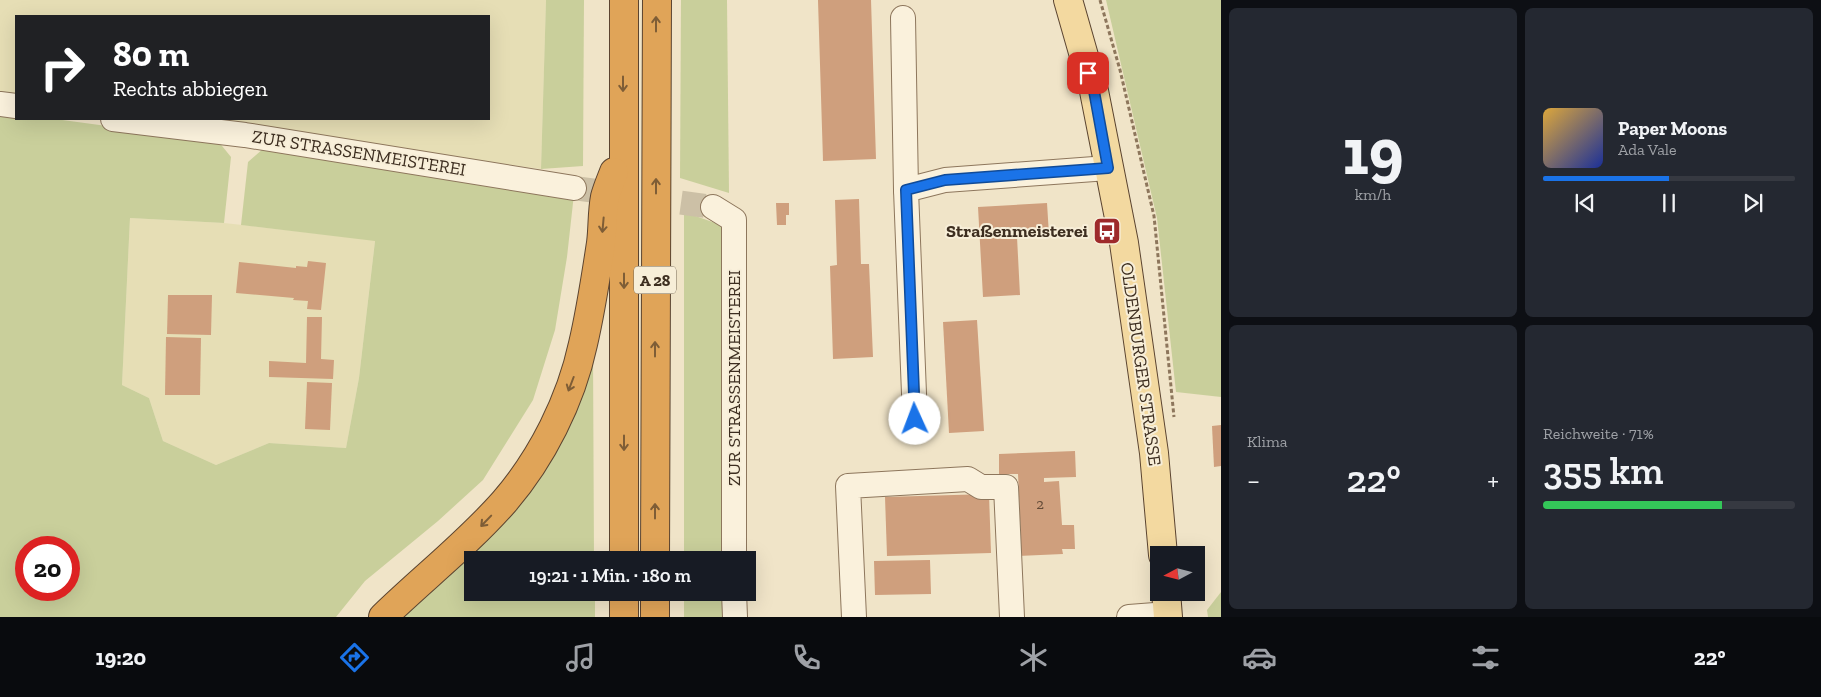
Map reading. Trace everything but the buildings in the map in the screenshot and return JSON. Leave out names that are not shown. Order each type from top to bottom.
[{"type":"highway","name":"A 28","points":[[624,0],[624,551]]},
{"type":"highway","name":"A 28","points":[[655,551],[657,0]]},
{"type":"highway","points":[[383,617],[460,547],[504,501],[531,466],[547,438],[560,412],[583,346],[602,240],[605,198],[623,145]]},
{"type":"highway","points":[[624,601],[624,617]]},
{"type":"highway","points":[[655,601],[655,617]]},
{"type":"main road","name":"OLDENBURGER STRASSE","points":[[1068,0],[1094,91],[1124,243],[1154,453],[1162,546]]},
{"type":"street","points":[[903,18],[906,190],[915,419]]},
{"type":"street","points":[[0,104],[15,106]]},
{"type":"street","name":"ZUR STRASSENMEISTEREI","points":[[121,120],[254,137],[574,188]]},
{"type":"street","points":[[906,190],[945,180],[1108,168]]},
{"type":"street","name":"ZUR STRASSENMEISTEREI","points":[[713,207],[734,220],[734,551]]},
{"type":"street","points":[[854,617],[848,486],[968,479],[981,486],[1006,486],[1012,617]]},
{"type":"street","points":[[734,601],[735,617]]},
{"type":"street","points":[[1129,617],[1168,608]]},
{"type":"shaded area","points":[[0,0],[546,0],[541,169],[181,120],[490,120],[490,15],[15,15],[15,97],[0,95]]},
{"type":"shaded area","points":[[130,218],[224,223],[375,240],[359,378],[346,448],[269,443],[216,465],[163,441],[149,398],[122,385]]},
{"type":"green space","points":[[546,0],[584,0],[583,166],[541,169]]},
{"type":"green space","points":[[681,0],[727,0],[729,193],[680,178]]},
{"type":"green space","points":[[1106,0],[1221,0],[1221,397],[1176,392],[1157,218]]},
{"type":"green space","points":[[0,111],[15,114],[15,120],[62,120],[218,141],[231,157],[224,223],[130,218],[122,385],[149,398],[163,441],[216,465],[269,443],[346,448],[359,378],[375,241],[241,225],[248,162],[264,148],[574,194],[567,257],[555,330],[533,400],[483,480],[438,521],[365,581],[336,617],[0,617]]},
{"type":"green space","points":[[684,212],[721,225],[723,551],[684,551]]},
{"type":"green space","points":[[593,351],[594,551],[464,551],[464,601],[595,601],[595,617],[395,617],[444,577]]},
{"type":"green space","points":[[1221,592],[1221,617],[1208,617],[1207,610]]},
{"type":"green space","points":[[684,601],[723,601],[723,617],[684,617]]},
{"type":"tunnel","points":[[574,188],[713,207]]},
{"type":"place","name":"Straßenmeisterei","points":[[1107,231]]},
{"type":"route","points":[[915,419],[906,190],[945,180],[1108,168],[1094,91],[1088,73]]}]
